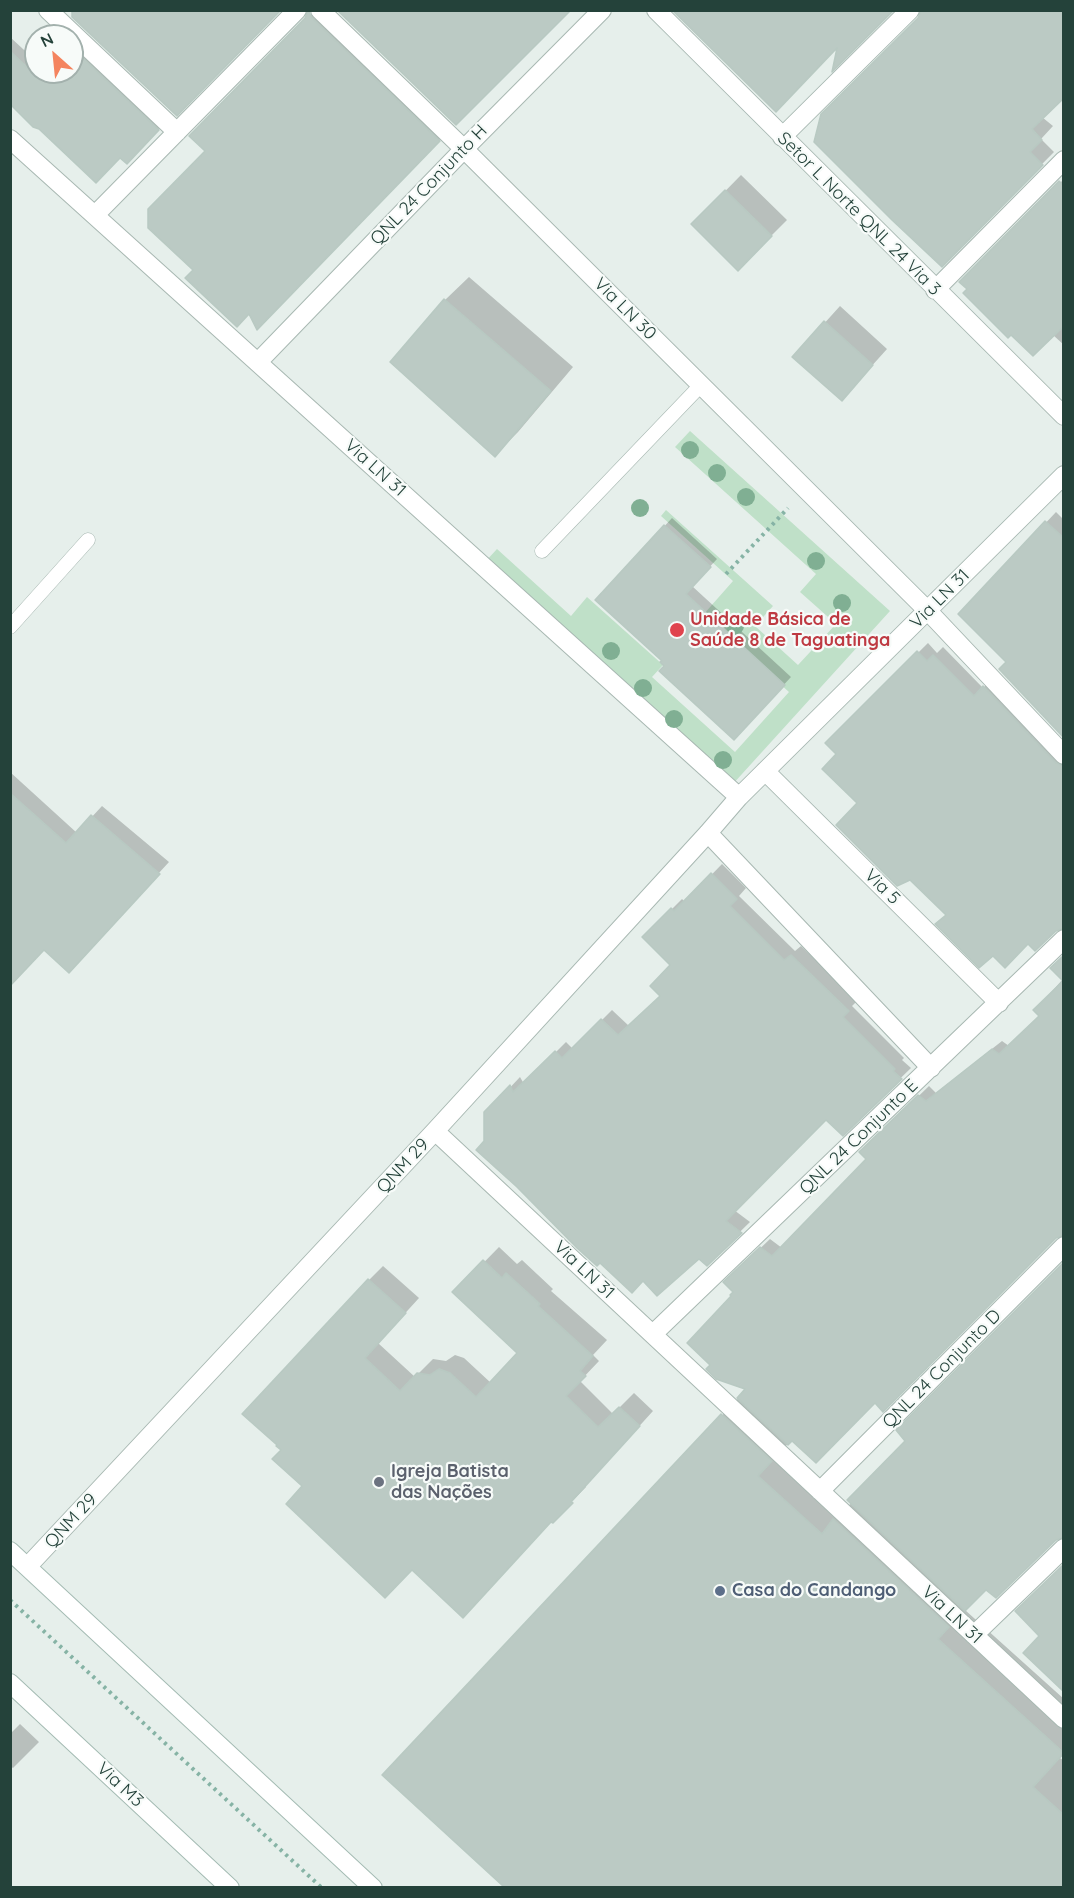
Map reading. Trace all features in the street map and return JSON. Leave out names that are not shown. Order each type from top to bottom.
[{"type":"street","points":[[48,10],[177,132]]},
{"type":"street","points":[[95,216],[297,10]]},
{"type":"street","name":"Via LN 30","points":[[320,10],[464,149],[928,611],[1064,755]]},
{"type":"street","name":"QNL 24 Conjunto H","points":[[258,362],[602,10]]},
{"type":"street","name":"Setor L Norte QNL 24 Via 3","points":[[656,10],[1064,416]]},
{"type":"street","points":[[782,137],[910,10]]},
{"type":"street","name":"Via LN 31","points":[[10,138],[739,797]]},
{"type":"street","points":[[935,290],[1064,160]]},
{"type":"street","name":"Via LN 31","points":[[1064,475],[739,797],[435,1131],[1064,1719]]},
{"type":"street","name":"Via 5","points":[[765,771],[999,1003]]},
{"type":"street","points":[[708,833],[931,1068]]},
{"type":"street","name":"QNL 24 Conjunto E","points":[[653,1334],[1064,939]]},
{"type":"street","name":"QNM 29","points":[[28,1566],[435,1131]]},
{"type":"street","name":"QNL 24 Conjunto D","points":[[820,1491],[1064,1246]]},
{"type":"street","points":[[974,1635],[1064,1548]]},
{"type":"street","points":[[10,1551],[373,1887]]},
{"type":"street","name":"Via M3","points":[[10,1683],[230,1887]]},
{"type":"lane","points":[[542,551],[701,385]]},
{"type":"lane","points":[[10,627],[88,540]]},
{"type":"path","points":[[726,574],[788,508]]},
{"type":"path","points":[[10,1600],[322,1887]]},
{"type":"green space","points":[[690,431],[890,611],[732,785],[485,562],[497,549],[571,616],[587,597],[663,665],[652,677],[735,752],[789,692],[703,615],[733,581],[661,516],[666,510],[773,606],[755,626],[798,665],[836,624],[800,592],[816,574],[675,447]]},
{"type":"building","points":[[72,10],[281,10],[177,116],[84,28],[84,24],[79,24],[72,17]]},
{"type":"building","points":[[308,10],[312,18],[440,141],[257,330],[249,314],[237,327],[185,278],[193,270],[148,228],[148,209],[205,151],[189,136],[305,18]]},
{"type":"building","points":[[337,10],[571,10],[456,125]]},
{"type":"building","points":[[672,10],[894,10],[832,72],[837,48],[776,112]]},
{"type":"building","points":[[921,10],[1064,10],[1064,98],[1032,129],[1042,140],[1030,152],[1043,165],[942,267],[814,142],[821,114],[918,18]]},
{"type":"building","points":[[10,51],[24,64],[24,84],[84,84],[84,59],[159,130],[127,164],[120,158],[96,183],[10,104]]},
{"type":"building","points":[[1059,181],[1064,186],[1064,326],[1033,356],[1011,335],[1008,338],[963,293],[967,289],[959,282]]},
{"type":"building","points":[[725,190],[772,236],[738,271],[691,224]]},
{"type":"building","points":[[444,299],[551,391],[495,457],[390,362]]},
{"type":"building","points":[[824,321],[873,365],[842,401],[792,357]]},
{"type":"building","points":[[1045,521],[1064,538],[1064,738],[999,669],[1006,662],[958,614]]},
{"type":"building","name":"Unidade Básica de Saúde 8 de Taguatinga","points":[[664,525],[711,567],[686,594],[785,685],[734,740],[659,671],[664,666],[660,662],[662,661],[595,600]]},
{"type":"building","points":[[917,651],[927,661],[933,655],[974,696],[983,686],[1056,763],[1064,766],[1064,928],[1056,931],[1035,951],[1028,944],[1005,968],[993,956],[979,968],[935,924],[946,915],[910,880],[897,886],[836,825],[857,803],[822,769],[836,754],[825,743]]},
{"type":"building","points":[[10,793],[66,843],[91,815],[160,874],[69,973],[44,950],[10,986]]},
{"type":"building","points":[[711,873],[737,899],[730,906],[784,960],[791,955],[849,1011],[843,1017],[895,1069],[893,1071],[902,1079],[843,1136],[826,1120],[726,1221],[742,1233],[707,1266],[699,1259],[657,1296],[643,1281],[632,1293],[600,1263],[597,1266],[577,1248],[517,1187],[476,1150],[484,1141],[484,1112],[510,1085],[513,1092],[555,1051],[562,1058],[601,1019],[618,1035],[660,996],[650,986],[670,965],[642,937],[671,908],[674,911]]},
{"type":"building","points":[[1064,955],[1064,1235],[1056,1238],[883,1412],[875,1403],[816,1463],[792,1441],[788,1445],[737,1398],[745,1389],[716,1379],[706,1369],[710,1365],[687,1343],[731,1296],[733,1292],[723,1282],[760,1247],[772,1256],[866,1159],[859,1152],[918,1095],[926,1101],[992,1049],[999,1054],[1039,1016],[1033,1010],[1063,981],[1050,968]]},
{"type":"building","points":[[483,1260],[502,1278],[506,1273],[593,1356],[580,1371],[586,1376],[566,1396],[598,1427],[619,1407],[640,1426],[571,1502],[573,1503],[553,1523],[551,1522],[463,1618],[412,1570],[385,1598],[286,1504],[302,1486],[272,1459],[281,1450],[277,1445],[242,1414],[368,1279],[406,1313],[365,1358],[400,1391],[417,1373],[430,1375],[439,1369],[450,1373],[476,1397],[517,1353],[452,1292]]},
{"type":"building","points":[[1064,1262],[1064,1537],[1056,1540],[996,1598],[986,1590],[965,1611],[847,1500],[905,1441],[896,1430]]},
{"type":"building","name":"Casa do Candango","points":[[721,1414],[772,1461],[758,1476],[822,1534],[833,1519],[949,1627],[938,1639],[1064,1753],[1033,1787],[1064,1815],[1064,1887],[504,1887],[382,1775]]},
{"type":"building","points":[[1064,1564],[1064,1692],[1023,1653],[1039,1636],[1015,1611]]},
{"type":"place","name":"Unidade Básica de Saúde 8 de Taguatinga","points":[[677,630]]},
{"type":"place","name":"Igreja Batista das Nações","points":[[379,1482]]},
{"type":"place","name":"Casa do Candango","points":[[720,1591]]}]
